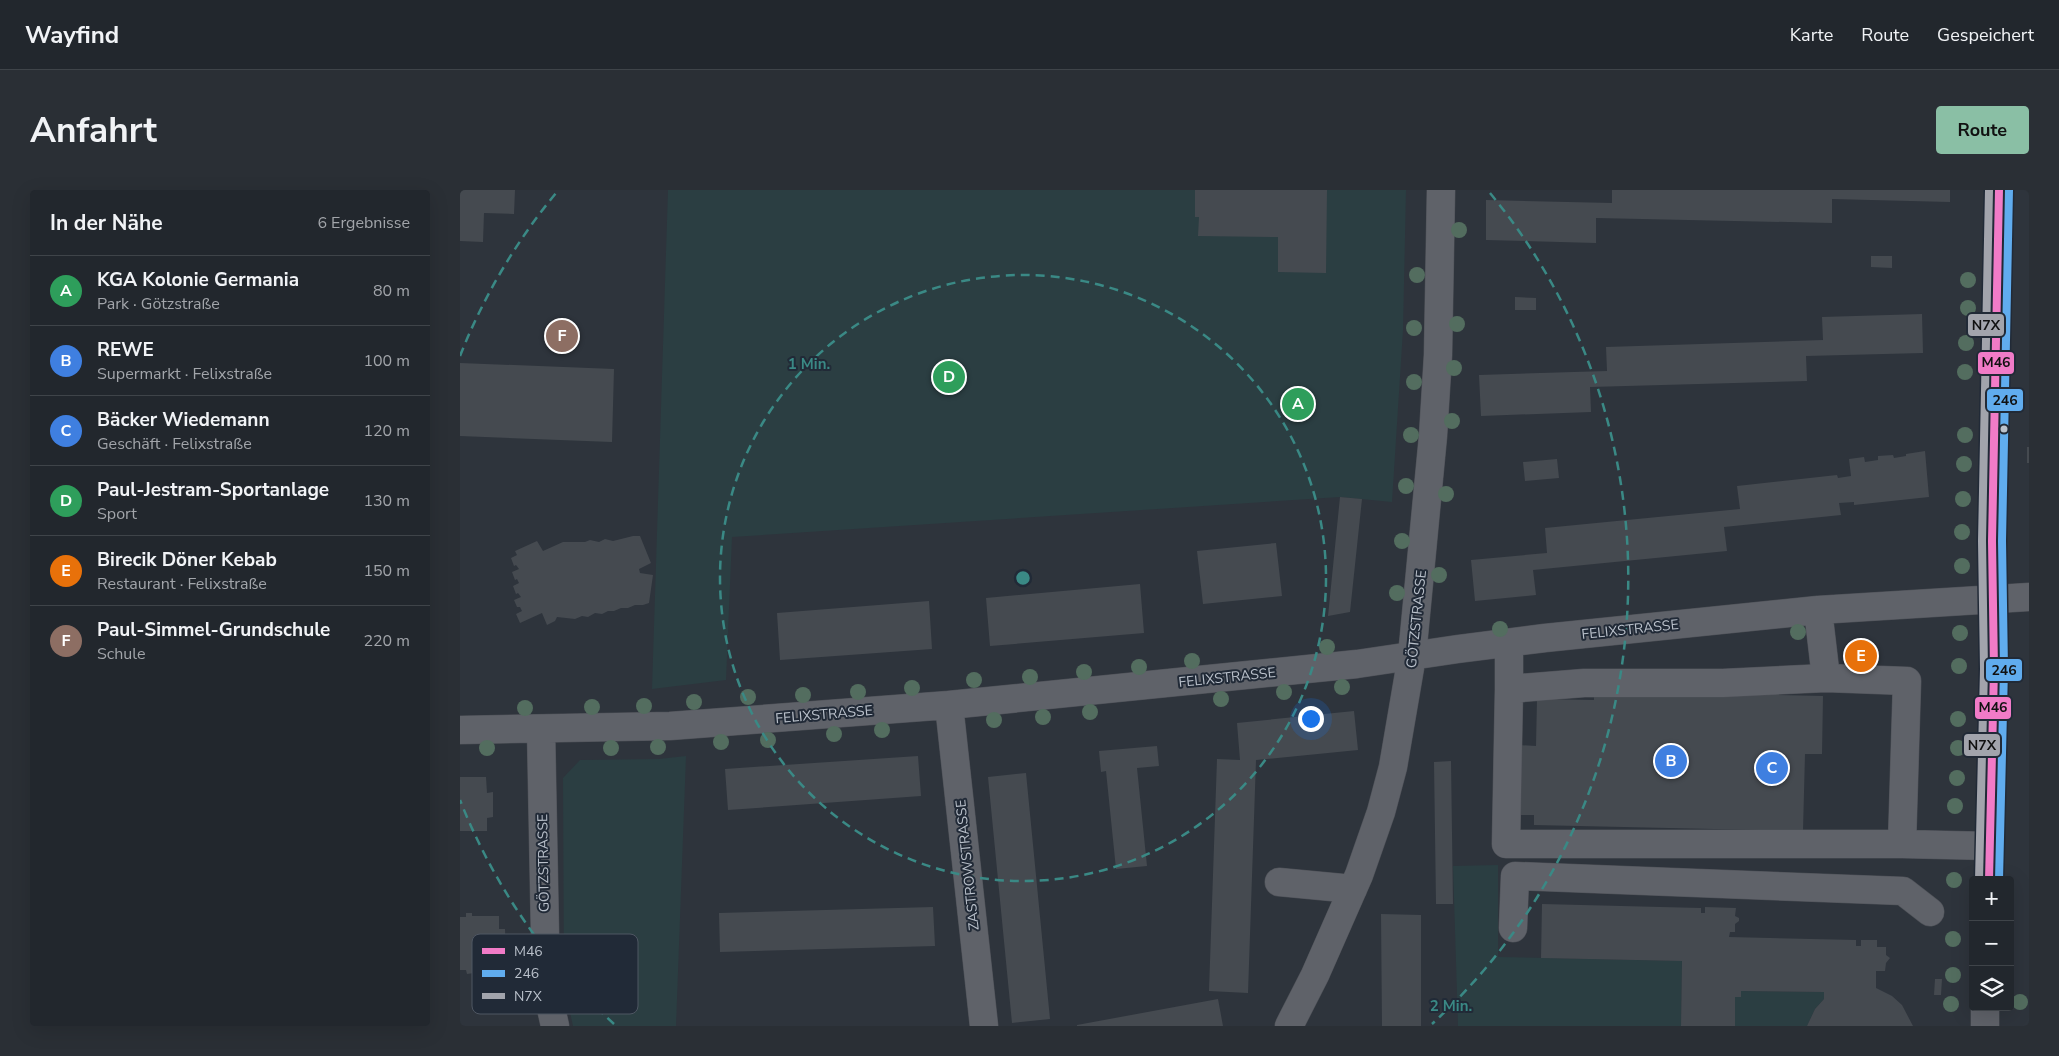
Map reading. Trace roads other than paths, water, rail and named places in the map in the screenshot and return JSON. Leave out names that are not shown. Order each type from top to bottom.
[{"type":"street","name":"GÖTZSTRASSE","points":[[1289,1026],[1315,975],[1353,889],[1381,812],[1393,767],[1412,656],[1434,418],[1438,355],[1441,190]]},
{"type":"street","points":[[1989,876],[1994,678],[1992,541],[1999,190]]},
{"type":"street","name":"FELIXSTRASSE","points":[[460,730],[670,726],[950,705],[1357,664],[1509,643],[1818,610],[2029,597]]},
{"type":"street","points":[[1818,610],[1826,678]]},
{"type":"street","points":[[1509,643],[1506,844],[1902,844],[1990,846]]},
{"type":"street","points":[[1509,689],[1584,683],[1723,683],[1826,678],[1907,681],[1902,844]]},
{"type":"street","name":"ZASTROWSTRASSE","points":[[950,705],[984,1026]]},
{"type":"street","name":"GÖTZSTRASSE","points":[[541,729],[545,934]]},
{"type":"street","points":[[1513,928],[1515,876],[1903,891],[1930,912]]},
{"type":"street","points":[[1280,882],[1353,889]]},
{"type":"street","points":[[1985,1026],[1986,1011]]},
{"type":"place","name":"Paul-Simmel-Grundschule","points":[[562,336]]},
{"type":"place","name":"Paul-Jestram-Sportanlage","points":[[949,377]]},
{"type":"place","name":"KGA Kolonie Germania","points":[[1298,404]]},
{"type":"place","name":"Birecik Döner Kebab","points":[[1861,656]]},
{"type":"place","name":"REWE","points":[[1671,761]]},
{"type":"place","name":"Bäcker Wiedemann","points":[[1772,768]]}]
